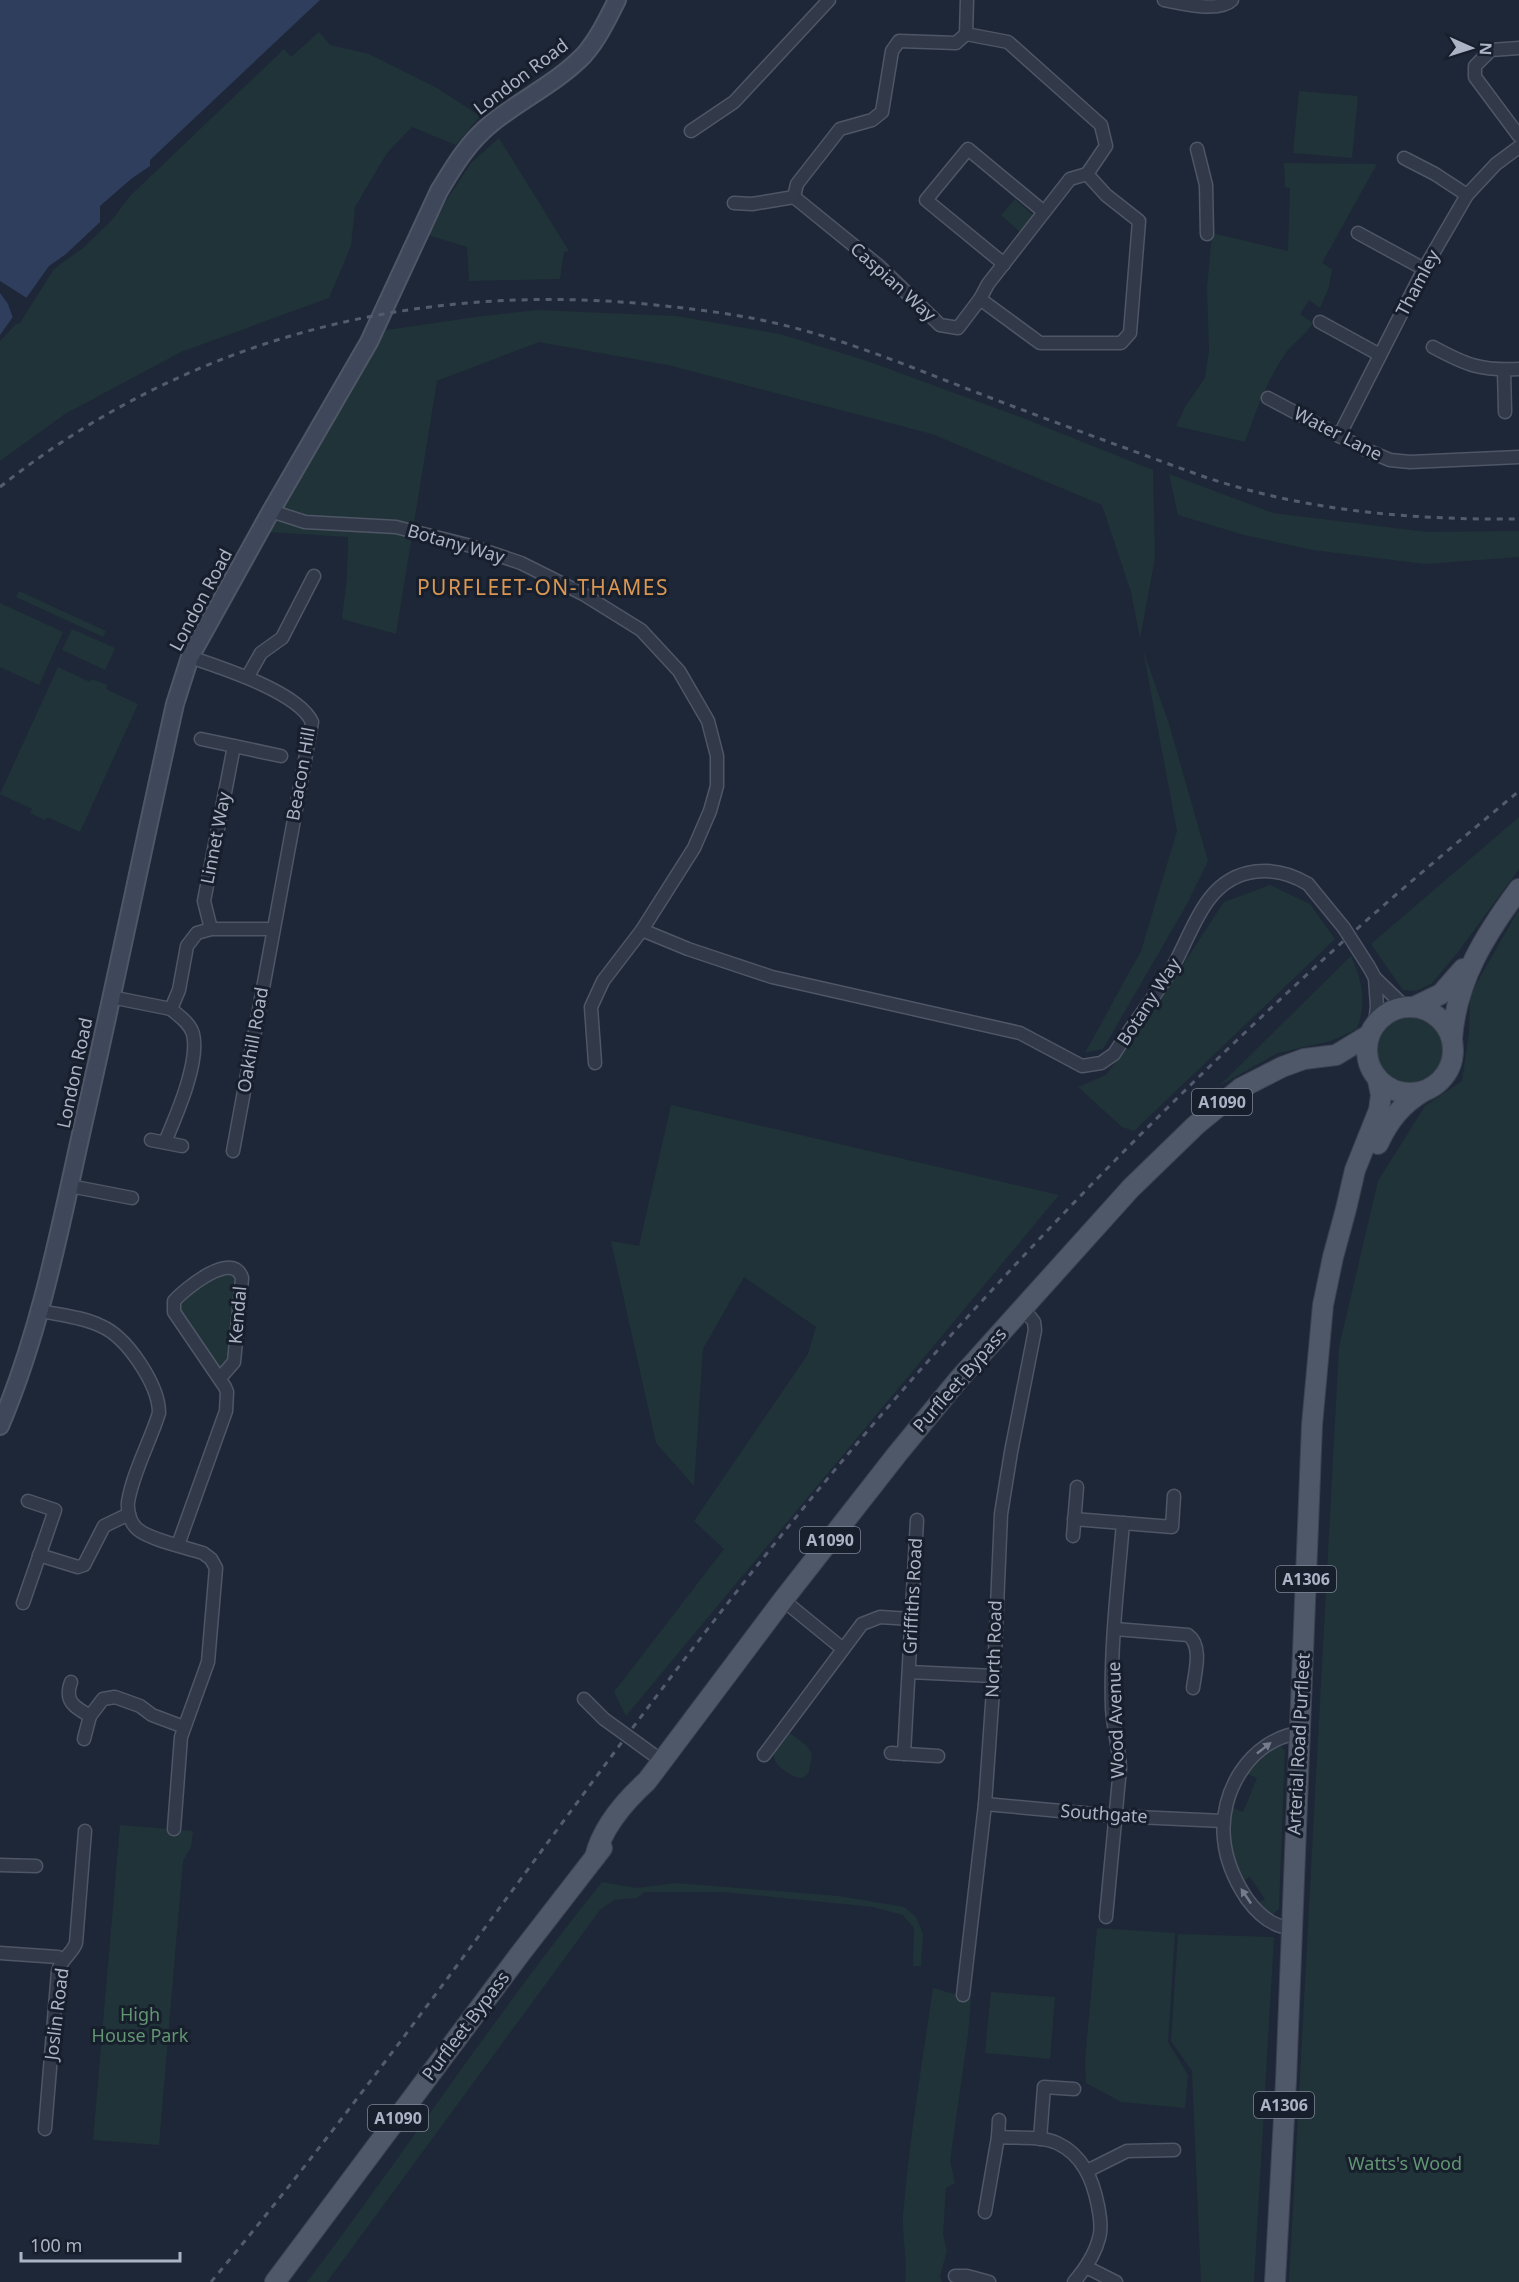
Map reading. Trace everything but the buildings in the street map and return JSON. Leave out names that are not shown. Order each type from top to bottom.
[{"type":"main road","points":[[1336,1055],[1400,1092],[1416,1093],[1436,1084],[1444,1076],[1450,1064],[1460,992],[1479,951],[1519,889]]},
{"type":"main road","points":[[1375,1076],[1366,1048],[1372,1030],[1383,1016],[1441,994],[1479,951]]},
{"type":"main road","points":[[1410,1007],[1425,1009],[1442,1021],[1452,1039]]},
{"type":"main road","name":"Purfleet Bypass","points":[[275,2282],[594,1857],[615,1834],[641,1798],[647,1781],[783,1600],[959,1379],[1131,1188],[1219,1105],[1241,1088],[1282,1066],[1304,1059],[1336,1055],[1372,1030]]},
{"type":"main road","name":"Arterial Road Purfleet","points":[[1275,2282],[1316,1372],[1323,1305],[1333,1257],[1347,1209],[1355,1170],[1379,1110],[1381,1095],[1375,1076]]},
{"type":"main road","name":"Arterial Road Purfleet","points":[[1347,1209],[1385,1128],[1407,1102],[1424,1090]]},
{"type":"street","name":"London Road","points":[[0,1426],[28,1354],[41,1311],[175,704],[190,657],[369,342],[453,167],[477,137],[493,122],[571,68],[585,53],[617,0]]},
{"type":"street","points":[[691,131],[734,102],[829,0]]},
{"type":"street","points":[[734,203],[752,204],[794,197],[797,184],[840,129],[872,120],[882,112],[892,51],[899,40],[956,43],[966,34],[967,0]]},
{"type":"street","points":[[1164,0],[1215,7],[1232,0]]},
{"type":"street","points":[[966,34],[1008,42],[1101,125],[1106,146],[1087,174],[1070,179],[988,284],[980,298],[1040,342],[1121,343],[1130,333],[1139,221],[1106,195],[1087,174]]},
{"type":"street","points":[[1519,48],[1491,50],[1475,66],[1475,78],[1519,136]]},
{"type":"street","name":"Thamley","points":[[1339,436],[1424,269],[1467,195],[1496,164],[1519,147]]},
{"type":"street","points":[[1004,264],[926,200],[968,149],[1044,212]]},
{"type":"street","points":[[1197,149],[1206,185],[1207,234]]},
{"type":"street","points":[[1404,158],[1435,174],[1467,195]]},
{"type":"street","name":"Caspian Way","points":[[794,197],[879,266],[940,325],[958,328],[980,298]]},
{"type":"street","points":[[1358,233],[1424,269]]},
{"type":"street","points":[[1320,322],[1380,356]]},
{"type":"street","points":[[1433,347],[1467,364],[1483,368],[1519,369]]},
{"type":"street","points":[[1504,370],[1505,412]]},
{"type":"street","name":"Water Lane","points":[[1268,398],[1390,460],[1410,462],[1519,457]]},
{"type":"street","name":"Botany Way","points":[[271,511],[305,522],[396,527],[471,546],[521,563],[583,594],[641,630],[679,671],[708,721],[717,756],[717,786],[710,811],[694,849],[642,930],[603,981],[591,1007],[595,1063]]},
{"type":"street","points":[[248,676],[261,653],[282,638],[314,576]]},
{"type":"street","name":"Beacon Hill","points":[[190,657],[248,676],[307,712],[312,722],[273,928]]},
{"type":"street","points":[[201,739],[281,756]]},
{"type":"street","name":"Linnet Way","points":[[211,929],[204,901],[234,746]]},
{"type":"street","name":"Botany Way","points":[[642,930],[772,977],[1020,1033],[1082,1066],[1101,1063],[1114,1054],[1169,974],[1209,898],[1234,878],[1247,872],[1264,870],[1289,874],[1308,884],[1344,928],[1372,973],[1410,1007]]},
{"type":"street","points":[[171,1009],[179,990],[187,946],[197,933],[211,929],[273,928]]},
{"type":"street","name":"Oakhill Road","points":[[233,1151],[273,928]]},
{"type":"street","name":"Botany Way","points":[[1372,973],[1377,1005],[1372,1030]]},
{"type":"street","points":[[111,997],[171,1009],[188,1024],[193,1033],[193,1051],[185,1091],[165,1142]]},
{"type":"street","points":[[151,1140],[182,1146]]},
{"type":"street","points":[[70,1186],[132,1198]]},
{"type":"street","name":"Kendal","points":[[178,1545],[226,1411],[227,1392],[220,1378],[174,1312],[174,1301],[210,1274],[222,1267],[231,1267],[238,1270],[242,1278],[235,1350],[232,1366],[220,1378]]},
{"type":"street","name":"North Road","points":[[963,1995],[985,1803],[994,1676],[1001,1514],[1035,1330],[1034,1322],[1024,1309]]},
{"type":"street","points":[[41,1311],[102,1326],[118,1338],[136,1358],[156,1391],[159,1413],[134,1482],[128,1503],[129,1514],[133,1524],[141,1532],[203,1552],[216,1568],[208,1662],[181,1737],[174,1829]]},
{"type":"street","points":[[1073,1536],[1077,1486]]},
{"type":"street","points":[[1074,1518],[1172,1527],[1174,1496]]},
{"type":"street","points":[[23,1602],[55,1510],[28,1501]]},
{"type":"street","points":[[39,1555],[78,1567],[84,1565],[104,1526],[129,1514]]},
{"type":"street","name":"Griffiths Road","points":[[917,1520],[909,1672],[898,1753],[938,1756]]},
{"type":"street","name":"Wood Avenue","points":[[1106,1917],[1120,1767],[1119,1746],[1112,1711],[1123,1522]]},
{"type":"street","points":[[783,1600],[843,1649]]},
{"type":"street","points":[[765,1755],[862,1624],[880,1617],[911,1619]]},
{"type":"street","points":[[1115,1629],[1188,1635],[1193,1640],[1196,1651],[1193,1688]]},
{"type":"street","name":"Griffiths Road","points":[[909,1672],[994,1676]]},
{"type":"street","points":[[71,1682],[68,1692],[70,1700],[74,1706],[90,1716]]},
{"type":"street","points":[[84,1739],[90,1716],[103,1699],[115,1698],[140,1706],[152,1715],[184,1727]]},
{"type":"street","points":[[584,1699],[604,1719],[662,1761]]},
{"type":"street","points":[[1291,1928],[1281,1928],[1258,1913],[1241,1889],[1227,1855],[1223,1821],[1228,1797],[1238,1775],[1247,1763],[1275,1740],[1299,1733]]},
{"type":"street","name":"Southgate","points":[[985,1803],[1115,1816],[1223,1821]]},
{"type":"street","name":"Joslin Road","points":[[45,2129],[58,1971],[62,1960],[74,1948],[75,1943],[85,1831]]},
{"type":"street","points":[[0,1866],[36,1866]]},
{"type":"street","points":[[0,1953],[58,1957],[62,1960]]},
{"type":"street","points":[[1040,2139],[1044,2087],[1074,2089]]},
{"type":"street","points":[[985,2212],[999,2120]]},
{"type":"street","points":[[998,2137],[1040,2139],[1056,2143],[1074,2154],[1087,2171],[1100,2216],[1100,2236],[1086,2267],[1074,2282]]},
{"type":"street","points":[[1087,2171],[1126,2151],[1174,2150]]},
{"type":"street","points":[[1086,2267],[1116,2282]]},
{"type":"street","points":[[955,2276],[967,2276],[989,2282]]},
{"type":"green space","points":[[319,32],[330,45],[369,54],[437,88],[480,116],[456,145],[412,127],[387,153],[355,207],[351,246],[329,298],[181,352],[65,414],[0,461],[0,341],[16,324],[20,323],[54,269],[83,248],[111,221],[131,195],[284,49],[291,57]]},
{"type":"green space","points":[[1299,91],[1358,96],[1352,158],[1293,153]]},
{"type":"green space","points":[[499,138],[569,251],[564,252],[560,279],[469,281],[467,247],[428,235],[446,201],[471,163]]},
{"type":"green space","points":[[1284,163],[1377,164],[1322,263],[1332,269],[1329,287],[1320,308],[1309,300],[1300,314],[1313,323],[1286,352],[1271,377],[1245,442],[1176,426],[1185,407],[1205,378],[1209,351],[1207,288],[1212,233],[1288,251],[1290,188],[1285,187]]},
{"type":"green space","points":[[1015,199],[1034,216],[1020,232],[1001,215]]},
{"type":"green space","points":[[538,310],[676,316],[780,334],[867,361],[1023,418],[1153,470],[1155,558],[1140,638],[1131,592],[1102,505],[932,434],[668,365],[539,342],[437,381],[396,634],[342,619],[347,577],[348,537],[268,532],[386,330]]},
{"type":"green space","points":[[1169,474],[1273,513],[1427,532],[1519,531],[1519,557],[1425,564],[1313,550],[1244,535],[1178,515]]},
{"type":"green space","points":[[19,591],[106,631],[103,637],[16,597]]},
{"type":"green space","points":[[0,603],[63,632],[39,685],[0,667]]},
{"type":"green space","points":[[72,629],[115,648],[105,670],[62,650]]},
{"type":"green space","points":[[1143,650],[1169,724],[1208,861],[1187,904],[1103,1049],[1085,1053],[1141,951],[1177,831]]},
{"type":"green space","points":[[58,667],[90,682],[92,679],[107,685],[106,689],[138,704],[80,832],[47,817],[45,820],[30,813],[32,809],[0,794]]},
{"type":"green space","points":[[1519,817],[1519,869],[1458,952],[1432,983],[1416,991],[1403,990],[1371,944]]},
{"type":"green space","points":[[1270,885],[1310,904],[1335,939],[1134,1131],[1122,1127],[1078,1087],[1106,1075],[1152,1012],[1224,902]]},
{"type":"green space","name":"Watts's Wood","points":[[1519,909],[1519,2282],[1289,2282],[1339,1347],[1378,1181],[1425,1106],[1462,1081],[1469,1033],[1470,995]]},
{"type":"green space","points":[[1351,956],[1362,992],[1362,1010],[1357,1029],[1331,1041],[1278,1053],[1219,1086]]},
{"type":"green space","points":[[1409,1015],[1422,1018],[1433,1025],[1440,1036],[1443,1049],[1440,1062],[1433,1073],[1422,1080],[1409,1083],[1396,1080],[1385,1073],[1378,1062],[1375,1049],[1378,1036],[1385,1025],[1396,1018]]},
{"type":"green space","points":[[671,1105],[1059,1195],[626,1716],[614,1692],[724,1549],[694,1521],[808,1354],[816,1327],[744,1277],[703,1349],[694,1486],[656,1443],[611,1241],[639,1246]]},
{"type":"green space","points":[[229,1271],[235,1276],[228,1365],[219,1368],[180,1310],[180,1302],[222,1273]]},
{"type":"green space","points":[[790,1733],[806,1745],[812,1754],[809,1772],[803,1778],[785,1771],[775,1761],[777,1748]]},
{"type":"green space","points":[[1280,1746],[1285,1750],[1279,1909],[1272,1915],[1266,1914],[1257,1904],[1265,1899],[1250,1877],[1239,1883],[1228,1854],[1230,1807],[1243,1812],[1257,1778],[1247,1774],[1271,1749]]},
{"type":"green space","name":"High House Park","points":[[120,1825],[193,1831],[191,1847],[183,1861],[159,2145],[93,2140]]},
{"type":"green space","points":[[602,1882],[637,1888],[676,1883],[839,1896],[904,1907],[916,1917],[923,1934],[921,1966],[913,1966],[914,1928],[903,1915],[873,1907],[723,1892],[645,1892],[637,1898],[614,1900],[600,1910],[327,2282],[307,2282],[489,2030]]},
{"type":"green space","points":[[1097,1928],[1175,1933],[1168,2042],[1188,2075],[1185,2108],[1121,2102],[1086,2083],[1085,2060]]},
{"type":"green space","points":[[1178,1934],[1274,1937],[1254,2282],[1201,2282],[1192,2071],[1171,2041]]},
{"type":"green space","points":[[933,1988],[971,1999],[950,2161],[955,2183],[946,2188],[943,2235],[947,2251],[940,2276],[942,2282],[905,2282],[903,2217],[916,2102]]},
{"type":"green space","points":[[991,1992],[1055,1997],[1050,2059],[985,2053]]},
{"type":"water","points":[[0,0],[320,0],[150,160],[150,166],[100,206],[100,222],[66,254],[49,266],[0,335]]},
{"type":"pier","points":[[0,281],[30,300],[14,321],[8,304],[0,293]]},
{"type":"railway","points":[[0,487],[74,434],[151,391],[231,356],[314,329],[399,311],[487,302],[575,300],[708,311],[779,324],[830,338],[1199,475],[1278,497],[1317,505],[1397,515],[1519,519]]},
{"type":"railway","points":[[211,2282],[366,2086],[741,1586],[879,1417],[1004,1277],[1200,1075],[1359,927],[1519,791]]},
{"type":"district","name":"PURFLEET-ON-THAMES","points":[[543,588]]}]
